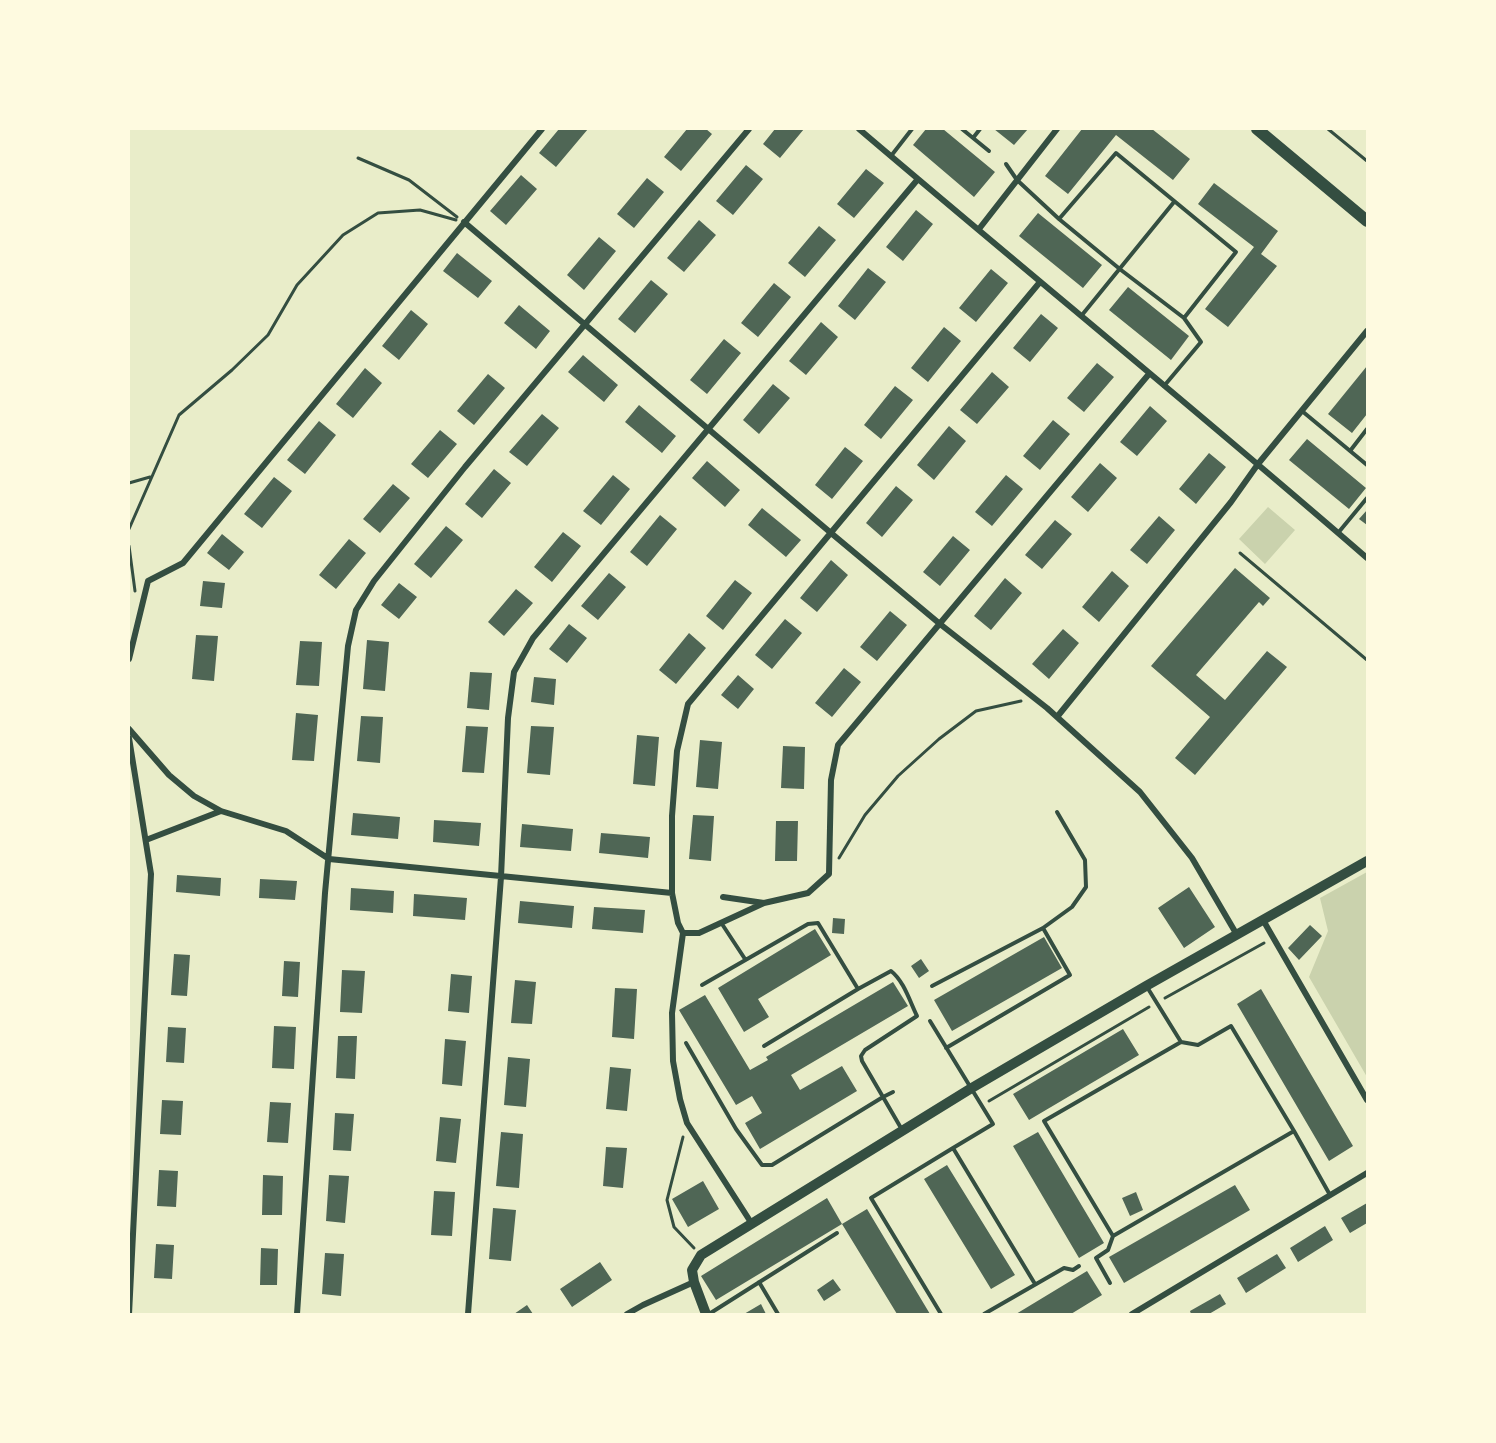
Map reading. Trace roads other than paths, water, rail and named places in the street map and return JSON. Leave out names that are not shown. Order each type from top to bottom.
[{"type":"main road","points":[[1257,129],[1367,220]]},
{"type":"street","points":[[129,659],[148,581],[183,564],[542,129]]},
{"type":"street","points":[[297,1314],[325,893],[348,646],[356,610],[374,581],[465,467],[749,129]]},
{"type":"street","points":[[859,129],[1367,558]]},
{"type":"street","points":[[979,229],[1057,129]]},
{"type":"street","points":[[468,1314],[501,877],[508,718],[514,672],[533,638],[918,179]]},
{"type":"street","points":[[464,222],[940,624],[1036,699],[1140,792],[1192,858],[1238,935]]},
{"type":"street","points":[[752,1224],[687,1123],[673,1060],[672,1013],[683,933],[678,922],[672,893],[672,816],[676,751],[688,704],[1041,282]]},
{"type":"street","points":[[1057,717],[1367,331]]},
{"type":"street","points":[[683,933],[699,933],[764,903],[808,893],[829,874],[831,780],[838,745],[1149,374]]},
{"type":"street","points":[[129,729],[169,775],[194,796],[221,811],[286,831],[329,859],[672,893]]},
{"type":"street","points":[[129,738],[151,874],[129,1314]]},
{"type":"street","points":[[146,840],[221,811]]},
{"type":"street","points":[[708,1314],[694,1282],[692,1270],[701,1255],[970,1089],[1367,861]]},
{"type":"street","points":[[723,897],[764,903]]},
{"type":"street","points":[[1263,920],[1367,1100]]},
{"type":"street","points":[[1132,1314],[1367,1173]]},
{"type":"street","points":[[627,1314],[694,1282]]},
{"type":"lane","points":[[891,156],[912,129]]},
{"type":"lane","points":[[962,129],[989,151]]},
{"type":"lane","points":[[973,138],[980,129]]},
{"type":"lane","points":[[1059,219],[1116,153],[1236,252],[1184,318]]},
{"type":"lane","points":[[1006,164],[1017,180],[1059,219],[1120,270],[1184,318],[1201,342],[1164,386]]},
{"type":"lane","points":[[1082,315],[1174,202]]},
{"type":"lane","points":[[1302,411],[1367,465]]},
{"type":"lane","points":[[1350,451],[1367,429]]},
{"type":"lane","points":[[1338,533],[1367,498]]},
{"type":"lane","points":[[932,986],[1043,928],[1072,907],[1086,886],[1084,860],[1057,812]]},
{"type":"lane","points":[[702,985],[808,924],[818,923],[858,989]]},
{"type":"lane","points":[[722,924],[745,959]]},
{"type":"lane","points":[[946,1048],[1070,975],[1043,928]]},
{"type":"lane","points":[[764,1046],[891,971],[906,993],[917,1016],[865,1050],[861,1056],[902,1130]]},
{"type":"lane","points":[[1146,986],[1181,1042]]},
{"type":"lane","points":[[930,1021],[993,1124],[871,1198],[941,1314]]},
{"type":"lane","points":[[1113,1236],[1044,1121],[1181,1042],[1198,1045],[1231,1026],[1330,1195]]},
{"type":"lane","points":[[686,1043],[736,1129],[762,1166],[772,1165],[893,1092]]},
{"type":"lane","points":[[1110,1283],[1096,1258],[1108,1250],[1113,1236],[1294,1131]]},
{"type":"lane","points":[[953,1148],[1035,1284]]},
{"type":"lane","points":[[708,1314],[837,1233]]},
{"type":"lane","points":[[984,1314],[1064,1268],[1073,1270],[1079,1266]]},
{"type":"lane","points":[[759,1282],[778,1314]]}]
